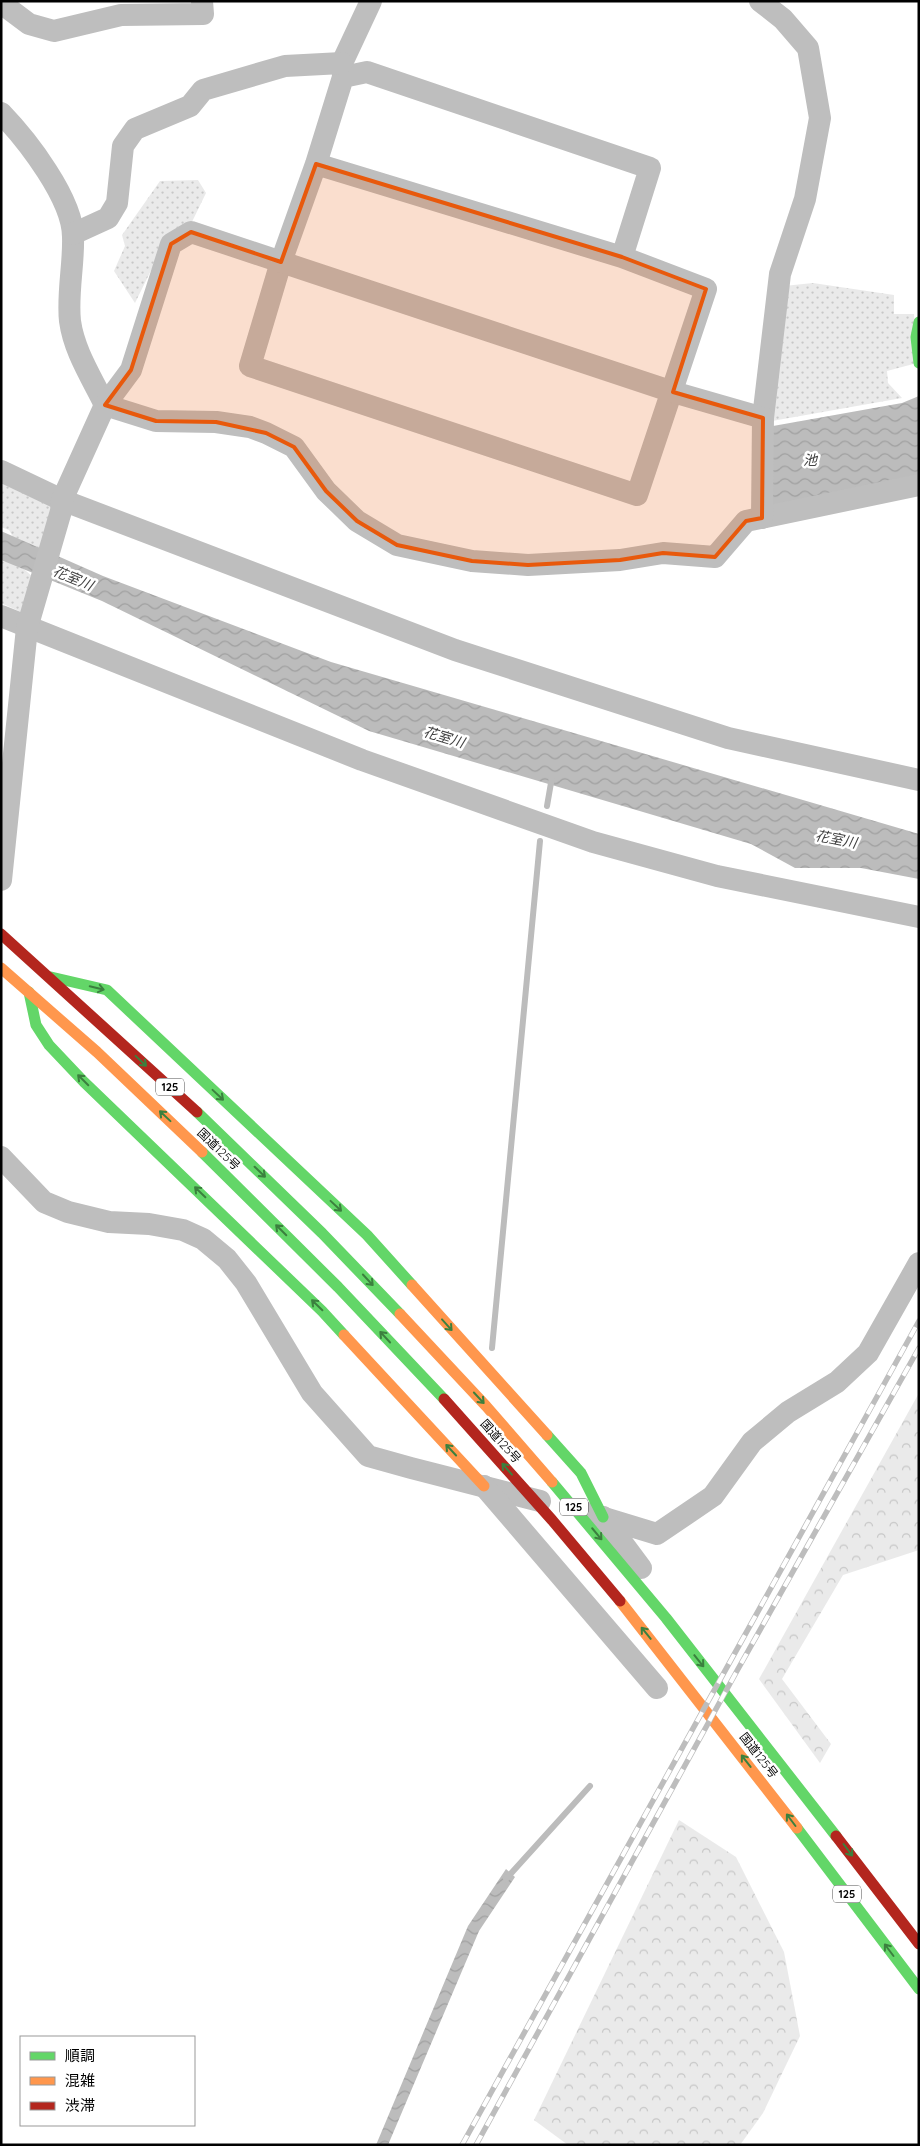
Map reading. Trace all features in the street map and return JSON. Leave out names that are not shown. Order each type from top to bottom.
[{"type":"main road","points":[[919,322],[916,338],[919,363]]},
{"type":"main road","name":"国道125号","points":[[1,934],[50,976],[204,1118],[335,1244],[506,1426],[624,1566],[797,1784],[919,1944]]},
{"type":"main road","name":"国道125号","points":[[1,968],[60,1018],[196,1145],[316,1264],[484,1442],[579,1552],[687,1684],[919,1989]]},
{"type":"main road","points":[[50,976],[107,990],[367,1235],[581,1473],[603,1517]]},
{"type":"main road","points":[[29,992],[36,1025],[49,1046],[322,1311],[484,1486]]},
{"type":"street","points":[[1,4],[28,24],[54,30],[121,15],[203,14],[202,1]]},
{"type":"street","points":[[316,164],[622,257],[706,288],[637,495],[250,366],[281,262],[316,164],[343,70],[371,1]]},
{"type":"street","points":[[760,1],[783,19],[808,48],[820,118],[805,200],[780,274],[764,418],[762,518]]},
{"type":"street","points":[[74,234],[108,218],[117,203],[123,146],[135,129],[190,106],[203,90],[285,66],[367,72],[650,168],[622,257]]},
{"type":"street","points":[[1,113],[23,136],[46,171],[66,207],[74,234],[70,320],[77,348],[105,405],[156,421],[216,422],[250,427],[266,433],[294,448],[326,491],[357,521],[397,546],[472,562],[528,565],[620,560],[663,553],[714,557],[746,521],[919,485]]},
{"type":"street","points":[[1,880],[30,621],[62,505],[105,405],[132,370],[171,244],[191,232],[672,392],[764,418]]},
{"type":"street","points":[[1,472],[62,505],[464,653],[728,738],[919,780]]},
{"type":"street","points":[[1,616],[30,621],[362,760],[593,842],[717,876],[919,917]]},
{"type":"street","points":[[1,1157],[44,1202],[68,1212],[109,1222],[148,1224],[183,1230],[204,1239],[227,1259],[246,1283],[312,1393],[368,1456],[603,1517],[657,1534],[713,1496],[752,1442],[788,1412],[838,1382],[868,1353],[919,1263]]},
{"type":"street","points":[[484,1486],[657,1688]]},
{"type":"street","points":[[603,1517],[660,1593]]},
{"type":"highlighted area","points":[[316,164],[622,257],[706,289],[673,392],[763,418],[762,518],[746,521],[715,557],[663,553],[620,560],[528,565],[472,561],[397,545],[357,521],[326,491],[294,447],[266,433],[216,422],[156,421],[105,405],[131,370],[171,244],[191,232],[281,262]]},
{"type":"green space","points":[[198,180],[206,193],[190,226],[167,238],[135,303],[114,271],[125,246],[122,235],[160,181]]},
{"type":"green space","points":[[813,283],[894,295],[894,314],[914,314],[917,363],[887,371],[888,383],[902,398],[772,421],[784,286]]},
{"type":"green space","points":[[1,482],[55,506],[43,550],[17,544],[9,530],[1,527]]},
{"type":"green space","points":[[1,561],[18,564],[33,577],[23,613],[1,603]]},
{"type":"green space","points":[[919,1393],[919,1550],[843,1575],[782,1679],[831,1744],[820,1763],[759,1679]]},
{"type":"green space","points":[[679,1820],[736,1857],[784,1952],[800,2036],[763,2113],[740,2145],[568,2145],[534,2120]]},
{"type":"water","name":"池","points":[[919,396],[919,480],[766,513],[773,426],[902,403]]},
{"type":"water","name":"花室川","points":[[1,531],[103,576],[331,662],[919,834],[919,879],[861,868],[795,868],[751,844],[369,731],[102,601],[1,560]]},
{"type":"water","points":[[506,1869],[515,1877],[479,1931],[388,2145],[376,2145],[468,1926]]},
{"type":"waterway","points":[[547,806],[552,777]]},
{"type":"waterway","points":[[492,1348],[540,841]]},
{"type":"waterway","points":[[506,1879],[590,1786]]},
{"type":"railway","points":[[462,2145],[919,1321]]},
{"type":"railway","points":[[476,2145],[738,1669],[919,1348]]},
{"type":"traffic: fast","points":[[919,322],[916,337],[919,363]]},
{"type":"traffic: fast","points":[[51,977],[107,990],[367,1235],[412,1285]]},
{"type":"traffic: fast","points":[[29,992],[36,1025],[49,1045],[84,1082],[322,1311],[344,1335]]},
{"type":"traffic: fast","points":[[197,1112],[322,1233],[400,1314]]},
{"type":"traffic: fast","points":[[202,1152],[338,1287],[444,1399]]},
{"type":"traffic: fast","points":[[547,1435],[581,1473],[603,1517]]},
{"type":"traffic: fast","points":[[552,1482],[666,1618],[836,1836]]},
{"type":"traffic: fast","points":[[797,1828],[919,1989]]},
{"type":"traffic: slow","points":[[1,968],[97,1052],[202,1152]]},
{"type":"traffic: slow","points":[[412,1285],[547,1435]]},
{"type":"traffic: slow","points":[[400,1314],[486,1406],[552,1482]]},
{"type":"traffic: slow","points":[[344,1335],[484,1486]]},
{"type":"traffic: slow","points":[[620,1601],[797,1828]]},
{"type":"traffic: jam","points":[[1,934],[197,1112]]},
{"type":"traffic: jam","points":[[444,1399],[552,1520],[620,1601]]},
{"type":"traffic: jam","points":[[836,1836],[919,1944]]}]
